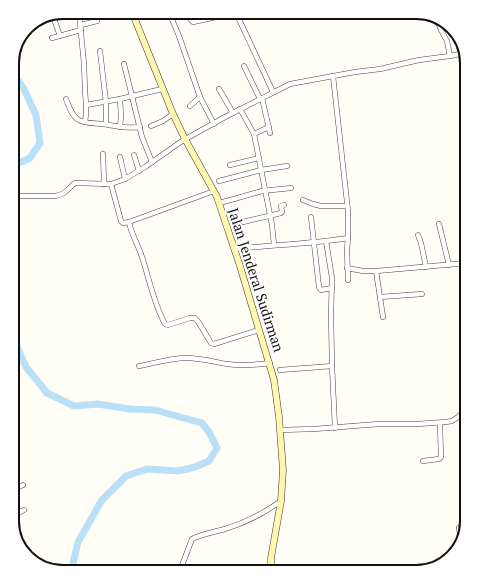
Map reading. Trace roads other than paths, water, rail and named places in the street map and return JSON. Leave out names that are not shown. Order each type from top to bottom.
[{"type":"main road","name":"Jalan Jenderal Sudirman","points":[[135,19],[162,89],[185,139],[219,202],[270,363],[277,395],[283,470],[281,501],[271,565]]},
{"type":"street","points":[[80,19],[84,64],[86,105],[85,122]]},
{"type":"street","points":[[52,38],[97,21],[97,19]]},
{"type":"street","points":[[172,19],[201,99],[214,124]]},
{"type":"street","points":[[190,19],[193,22],[207,19]]},
{"type":"street","points":[[238,19],[274,92]]},
{"type":"street","points":[[54,20],[60,36]]},
{"type":"street","points":[[439,26],[447,41],[450,56]]},
{"type":"street","points":[[100,51],[106,102],[106,124]]},
{"type":"street","points":[[19,196],[55,196],[68,191],[75,183],[111,184],[125,179],[185,139],[290,84],[380,69],[422,59],[459,54]]},
{"type":"street","points":[[124,64],[140,128],[152,162]]},
{"type":"street","points":[[244,66],[261,98],[270,133]]},
{"type":"street","points":[[333,76],[347,206],[348,280]]},
{"type":"street","points":[[86,105],[162,89]]},
{"type":"street","points":[[219,89],[233,113]]},
{"type":"street","points":[[120,99],[122,116],[120,127]]},
{"type":"street","points":[[190,106],[201,99]]},
{"type":"street","points":[[66,100],[75,118],[79,121],[120,127],[140,128]]},
{"type":"street","points":[[240,109],[254,134],[273,231],[274,245]]},
{"type":"street","points":[[151,126],[174,115]]},
{"type":"street","points":[[254,134],[268,127]]},
{"type":"street","points":[[103,154],[104,184]]},
{"type":"street","points":[[134,154],[139,171]]},
{"type":"street","points":[[120,157],[125,179]]},
{"type":"street","points":[[230,165],[259,158]]},
{"type":"street","points":[[219,181],[261,170],[287,166]]},
{"type":"street","points":[[111,184],[121,221],[123,223],[214,191]]},
{"type":"street","points":[[219,202],[265,191],[291,188]]},
{"type":"street","points":[[303,200],[321,206],[347,206]]},
{"type":"street","points":[[243,222],[281,213],[281,206],[284,205]]},
{"type":"street","points":[[311,217],[319,287],[321,290],[332,288]]},
{"type":"street","points":[[129,222],[141,252],[151,288],[165,324],[168,325],[190,318],[195,318],[211,343],[214,344],[259,330]]},
{"type":"street","points":[[439,224],[449,265]]},
{"type":"street","points":[[418,235],[426,267]]},
{"type":"street","points":[[234,250],[348,238]]},
{"type":"street","points":[[326,241],[332,278],[332,366],[335,428]]},
{"type":"street","points":[[234,250],[314,242]]},
{"type":"street","points":[[347,268],[363,271],[376,271],[460,264]]},
{"type":"street","points":[[376,271],[383,316]]},
{"type":"street","points":[[380,297],[422,294]]},
{"type":"street","points":[[139,366],[166,360],[186,358],[241,366],[270,363]]},
{"type":"street","points":[[280,370],[332,366]]},
{"type":"street","points":[[280,430],[335,428],[379,424],[440,423],[452,421],[460,415]]},
{"type":"street","points":[[423,461],[441,458],[440,423]]},
{"type":"street","points":[[19,487],[23,485]]},
{"type":"street","points":[[182,565],[192,538],[226,529],[248,520],[281,501]]},
{"type":"street","points":[[19,512],[24,510]]},
{"type":"waterway","points":[[19,82],[24,89],[36,115],[40,143],[30,158],[19,163]]},
{"type":"waterway","points":[[19,352],[26,367],[47,393],[74,406],[98,404],[130,409],[155,410],[202,423],[209,432],[217,448],[209,461],[195,467],[178,471],[147,469],[126,476],[102,500],[78,542],[73,565]]}]
